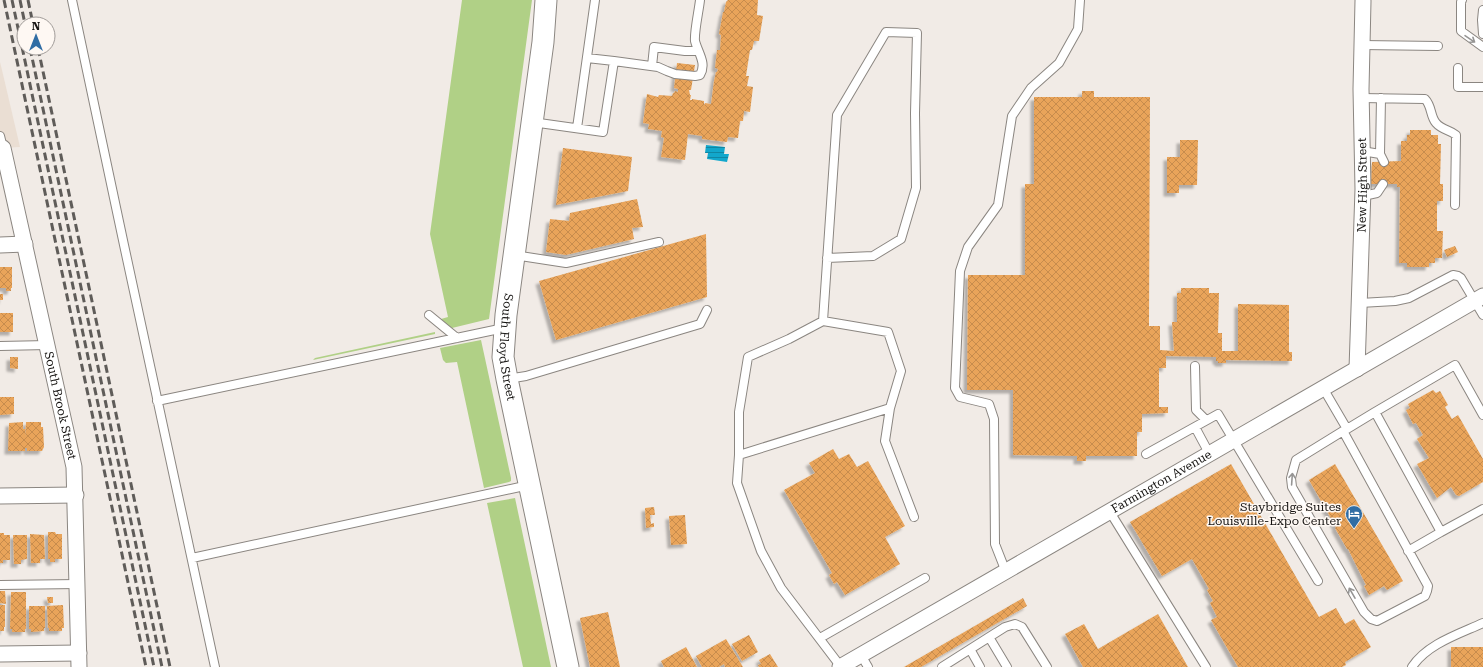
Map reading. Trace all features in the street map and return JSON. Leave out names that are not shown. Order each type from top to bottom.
[{"type":"street","name":"South Floyd Street","points":[[546,0],[543,42],[513,255],[505,328],[504,357],[507,380],[568,667]]},
{"type":"street","name":"New High Street","points":[[1357,369],[1363,196],[1363,1]]},
{"type":"street","name":"South Brook Street","points":[[2,147],[48,345],[74,467],[76,495],[79,660]]},
{"type":"street","points":[[0,245],[25,244]]},
{"type":"street","name":"Farmington Avenue","points":[[840,667],[865,661],[1006,572],[1479,298]]},
{"type":"street","points":[[0,496],[76,495]]},
{"type":"street","points":[[0,654],[79,660]]},
{"type":"lane","points":[[72,0],[215,667]]},
{"type":"lane","points":[[577,128],[595,0]]},
{"type":"lane","points":[[587,58],[658,67],[675,74],[700,75],[703,70],[703,62],[695,40],[700,0]]},
{"type":"lane","points":[[1006,572],[995,544],[994,419],[989,404],[960,398],[955,388],[960,272],[968,247],[998,205],[1012,116],[1031,88],[1060,63],[1078,29],[1080,0]]},
{"type":"lane","points":[[1462,0],[1461,31],[1483,47]]},
{"type":"lane","points":[[1483,10],[1483,34]]},
{"type":"lane","points":[[823,320],[827,258],[837,115],[886,32],[917,34],[915,113],[916,188],[901,239],[874,256],[827,258]]},
{"type":"lane","points":[[1362,45],[1438,46]]},
{"type":"lane","points":[[652,66],[654,47],[685,52],[698,51]]},
{"type":"lane","points":[[532,122],[603,132],[614,61]]},
{"type":"lane","points":[[1458,68],[1458,86],[1483,87]]},
{"type":"lane","points":[[1362,98],[1425,99],[1429,104],[1435,122],[1442,128],[1452,131],[1456,135],[1455,205]]},
{"type":"lane","points":[[1362,151],[1382,158],[1381,98]]},
{"type":"lane","points":[[1363,196],[1377,194],[1383,184]]},
{"type":"lane","points":[[513,255],[566,263],[659,242]]},
{"type":"lane","points":[[1360,303],[1395,301],[1409,298],[1453,275],[1461,278],[1479,298],[1483,315]]},
{"type":"lane","points":[[507,380],[526,376],[700,324],[706,310]]},
{"type":"lane","points":[[429,315],[457,338]]},
{"type":"lane","points":[[840,667],[820,638],[781,588],[761,551],[737,483],[739,412],[748,357],[789,339],[823,320],[888,332],[901,371],[890,408],[885,441],[914,517]]},
{"type":"lane","points":[[157,401],[505,328]]},
{"type":"lane","points":[[0,346],[48,345]]},
{"type":"lane","points":[[1323,388],[1345,430],[1408,551],[1428,586],[1428,591],[1424,596],[1377,621],[1371,619],[1364,612],[1292,487],[1291,478],[1296,460],[1345,430],[1374,412],[1455,365],[1483,415]]},
{"type":"lane","points":[[1195,366],[1196,410],[1206,420]]},
{"type":"lane","points":[[739,454],[890,408]]},
{"type":"lane","points":[[1374,412],[1441,532]]},
{"type":"lane","points":[[1146,454],[1218,414],[1318,580]]},
{"type":"lane","points":[[1195,427],[1210,455]]},
{"type":"lane","points":[[192,558],[529,485]]},
{"type":"lane","points":[[1408,551],[1483,509]]},
{"type":"lane","points":[[1110,512],[1206,667]]},
{"type":"lane","points":[[820,638],[925,578]]},
{"type":"lane","points":[[0,585],[78,584]]},
{"type":"lane","points":[[1412,667],[1418,658],[1441,642],[1483,623]]},
{"type":"lane","points":[[942,667],[1004,627],[1015,624],[1022,627],[1047,667]]},
{"type":"lane","points":[[990,636],[1007,667]]},
{"type":"lane","points":[[970,649],[980,667]]},
{"type":"shaded area","points":[[0,62],[2,70],[20,147],[0,148]]},
{"type":"green space","points":[[462,0],[532,0],[489,319],[452,328],[441,321],[441,319],[448,317],[430,234]]},
{"type":"green space","points":[[435,332],[435,334],[313,360],[315,358]]},
{"type":"green space","points":[[481,340],[511,478],[511,481],[509,482],[484,488],[457,362],[446,363],[443,360],[440,348]]},
{"type":"green space","points":[[515,498],[551,667],[523,667],[487,503]]},
{"type":"water","points":[[706,145],[725,147],[724,154],[729,154],[727,162],[707,159],[708,153],[705,153]]},
{"type":"building","points":[[728,0],[758,0],[757,15],[763,16],[759,41],[754,41],[752,50],[750,50],[746,76],[749,76],[747,86],[753,87],[750,112],[744,111],[743,121],[740,121],[738,138],[728,137],[727,142],[702,139],[702,136],[688,134],[685,160],[661,157],[664,138],[661,137],[662,131],[648,129],[649,124],[643,123],[647,94],[658,97],[659,95],[672,96],[675,91],[678,92],[678,89],[674,88],[677,63],[695,65],[691,90],[689,90],[691,95],[690,100],[704,101],[704,105],[705,103],[711,104],[714,81],[718,69],[715,68],[717,50],[720,50],[721,35],[719,34],[723,12]]},
{"type":"building","points":[[1082,91],[1094,91],[1094,97],[1150,97],[1149,326],[1160,326],[1160,350],[1174,351],[1172,322],[1177,322],[1177,293],[1181,293],[1181,288],[1209,288],[1209,293],[1219,293],[1218,333],[1222,333],[1222,351],[1238,351],[1238,304],[1289,305],[1289,352],[1292,352],[1292,361],[1226,360],[1226,363],[1218,363],[1218,361],[1216,361],[1216,357],[1166,356],[1166,368],[1159,368],[1159,407],[1168,407],[1168,413],[1142,414],[1142,432],[1137,432],[1137,456],[1086,456],[1086,461],[1077,461],[1077,456],[1013,455],[1013,390],[967,390],[968,275],[1025,275],[1025,184],[1034,184],[1034,97],[1082,97]]},
{"type":"building","points":[[1410,130],[1431,130],[1431,135],[1438,135],[1438,144],[1441,144],[1440,184],[1443,184],[1443,201],[1437,201],[1437,231],[1443,231],[1442,258],[1435,258],[1435,263],[1429,263],[1429,267],[1407,267],[1407,263],[1399,263],[1400,187],[1397,187],[1397,184],[1371,184],[1372,162],[1401,161],[1401,141],[1407,141],[1407,135],[1410,135]]},
{"type":"building","points":[[1180,140],[1198,140],[1197,185],[1179,185],[1179,193],[1167,193],[1167,157],[1180,157]]},
{"type":"building","points":[[563,148],[632,157],[628,191],[556,205]]},
{"type":"building","points":[[637,199],[643,227],[632,228],[634,239],[566,255],[546,252],[550,219],[569,221],[570,213]]},
{"type":"building","points":[[706,234],[707,297],[556,340],[539,281]]},
{"type":"building","points":[[1455,246],[1458,252],[1447,257],[1444,250]]},
{"type":"building","points":[[0,267],[12,267],[11,291],[6,291],[6,288],[0,288]]},
{"type":"building","points":[[0,294],[3,294],[3,300],[0,300]]},
{"type":"building","points":[[0,313],[13,313],[13,332],[0,332]]},
{"type":"building","points":[[10,357],[18,357],[18,369],[10,368]]},
{"type":"building","points":[[1433,390],[1436,393],[1440,391],[1448,405],[1445,407],[1452,419],[1458,415],[1483,459],[1483,482],[1459,496],[1456,495],[1451,487],[1437,498],[1417,464],[1429,458],[1417,439],[1423,435],[1416,423],[1413,424],[1406,410],[1410,408],[1408,404]]},
{"type":"building","points":[[0,397],[14,397],[14,414],[0,415]]},
{"type":"building","points":[[23,422],[25,436],[26,422],[41,422],[41,427],[43,427],[44,447],[42,451],[27,451],[27,448],[25,448],[25,451],[8,451],[9,423]]},
{"type":"building","points":[[833,449],[839,459],[849,454],[857,467],[868,461],[905,526],[885,537],[900,564],[845,595],[837,582],[834,584],[829,575],[832,573],[784,490],[815,473],[809,463]]},
{"type":"building","points":[[1231,464],[1319,617],[1336,608],[1345,624],[1354,619],[1371,647],[1345,662],[1346,665],[1342,667],[1238,667],[1211,620],[1217,617],[1210,603],[1213,601],[1207,590],[1209,589],[1192,559],[1162,576],[1130,522]]},
{"type":"building","name":"Staybridge Suites Louisville-Expo Center","points":[[1335,464],[1403,581],[1387,590],[1384,586],[1369,595],[1364,586],[1366,585],[1348,549],[1309,480]]},
{"type":"building","points":[[654,507],[655,515],[650,515],[651,524],[654,523],[654,527],[646,528],[645,508]]},
{"type":"building","points":[[685,515],[687,544],[671,545],[669,516]]},
{"type":"building","points":[[48,532],[62,534],[62,559],[55,559],[55,562],[50,562],[50,559],[48,559]]},
{"type":"building","points":[[0,533],[10,535],[10,560],[3,560],[3,563],[0,563]]},
{"type":"building","points":[[30,534],[44,535],[45,559],[40,559],[40,563],[31,563]]},
{"type":"building","points":[[13,535],[27,535],[27,559],[21,560],[21,564],[14,564]]},
{"type":"building","points":[[0,591],[5,591],[6,604],[0,603]]},
{"type":"building","points":[[11,592],[26,592],[25,632],[12,632],[12,629],[10,629]]},
{"type":"building","points":[[47,597],[53,597],[53,603],[48,603]]},
{"type":"building","points":[[1023,598],[1027,606],[921,667],[904,667]]},
{"type":"building","points":[[0,605],[5,605],[4,631],[0,631]]},
{"type":"building","points":[[63,605],[64,628],[62,628],[62,631],[49,631],[47,606]]},
{"type":"building","points":[[29,606],[45,606],[44,631],[31,632],[31,629],[29,629]]},
{"type":"building","points":[[608,612],[620,667],[590,667],[580,618]]},
{"type":"building","points":[[1158,614],[1188,667],[1083,667],[1065,634],[1084,624],[1098,649]]},
{"type":"building","points":[[749,635],[758,652],[742,661],[732,644]]},
{"type":"building","points":[[726,639],[743,667],[725,667],[724,664],[719,667],[702,667],[696,656]]},
{"type":"building","points":[[686,647],[697,667],[664,667],[661,661]]},
{"type":"building","points":[[1451,647],[1483,647],[1483,667],[1451,667]]},
{"type":"building","points":[[770,654],[778,667],[759,667],[758,665],[761,664],[759,660]]},
{"type":"railway","points":[[4,0],[146,667]]},
{"type":"railway","points":[[12,0],[154,667]]},
{"type":"railway","points":[[20,0],[23,16]]},
{"type":"railway","points":[[28,0],[31,16]]},
{"type":"railway","points":[[32,56],[162,667]]},
{"type":"railway","points":[[40,56],[170,667]]},
{"type":"place","name":"Staybridge Suites Louisville-Expo Center","points":[[1354,529]]}]
